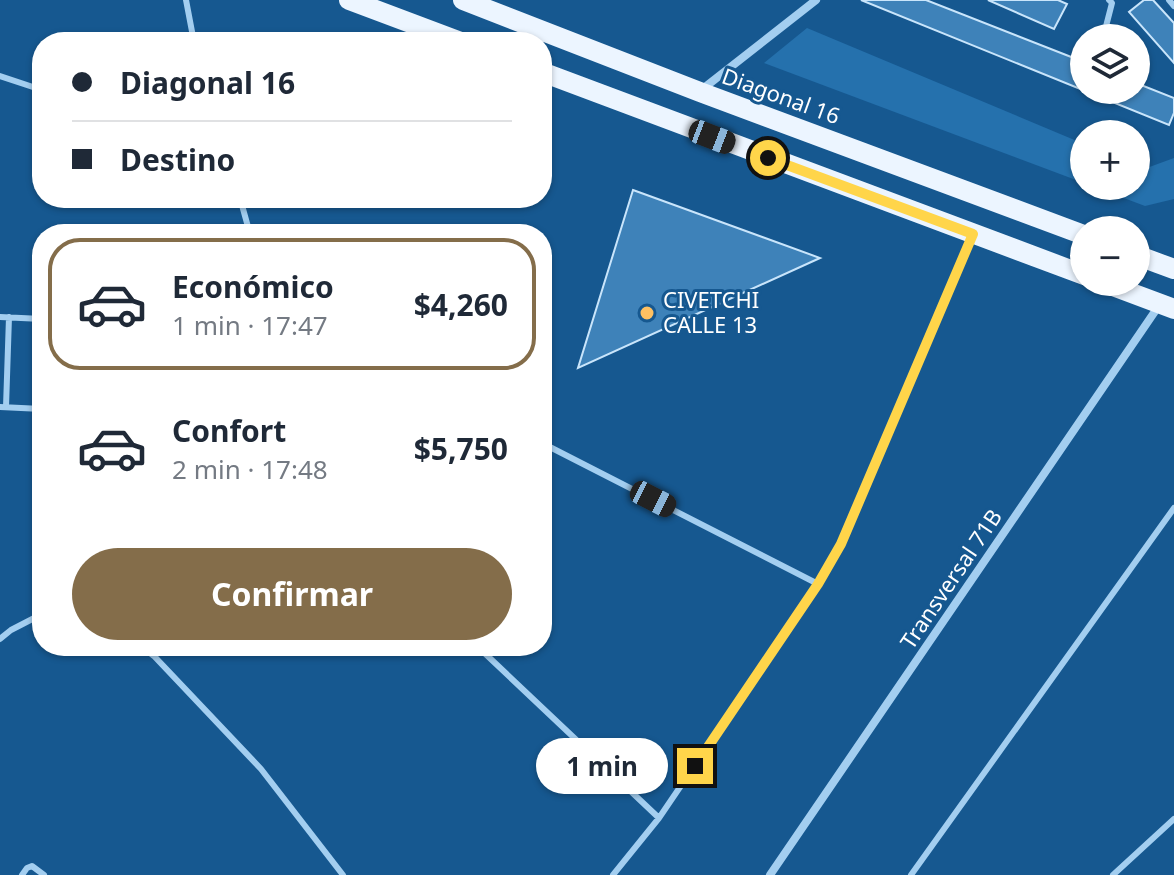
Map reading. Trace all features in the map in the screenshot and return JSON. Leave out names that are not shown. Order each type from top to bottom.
[{"type":"main road","points":[[349,0],[434,32]]},
{"type":"main road","name":"Diagonal 16","points":[[463,0],[545,32]]},
{"type":"main road","name":"Diagonal 16","points":[[552,35],[1070,230]]},
{"type":"main road","points":[[552,76],[1070,270]]},
{"type":"main road","points":[[1150,260],[1174,269]]},
{"type":"main road","points":[[1140,296],[1167,306]]},
{"type":"street","points":[[700,92],[816,0]]},
{"type":"street","name":"Transversal 71B","points":[[770,875],[1167,306]]},
{"type":"lane","points":[[186,0],[192,32]]},
{"type":"lane","points":[[1169,0],[1174,6]]},
{"type":"lane","points":[[1107,24],[1113,1]]},
{"type":"lane","points":[[0,76],[32,87]]},
{"type":"lane","points":[[613,875],[659,818],[818,584],[841,544],[973,234]]},
{"type":"lane","points":[[0,317],[32,318]]},
{"type":"lane","points":[[9,317],[3,407],[32,408]]},
{"type":"lane","points":[[552,448],[818,584]]},
{"type":"lane","points":[[911,875],[1174,508]]},
{"type":"lane","points":[[0,639],[32,619]]},
{"type":"lane","points":[[154,656],[261,769],[343,875]]},
{"type":"lane","points":[[488,656],[659,818]]},
{"type":"lane","points":[[1113,875],[1174,819]]},
{"type":"lane","points":[[22,875],[32,866],[44,875]]},
{"type":"shaded area","points":[[807,28],[1070,138],[1070,178],[764,63]]},
{"type":"shaded area","points":[[1174,158],[1174,199],[1145,206],[1129,200],[1150,200],[1150,167]]},
{"type":"building","points":[[861,0],[926,0],[1070,57],[1070,85]]},
{"type":"building","points":[[988,0],[1058,0],[1067,4],[1054,29]]},
{"type":"building","points":[[1144,0],[1153,0],[1174,23],[1174,63],[1150,36],[1150,24],[1140,24],[1129,12]]},
{"type":"building","points":[[1150,89],[1174,98],[1174,113],[1169,125],[1117,104],[1150,104]]},
{"type":"building","name":"CIVETCHI CALLE 13","points":[[633,190],[820,258],[578,368]]},
{"type":"place","name":"CIVETCHI CALLE 13","points":[[647,313]]},
{"type":"route","points":[[695,766],[818,584],[841,544],[973,234],[768,158]]}]
